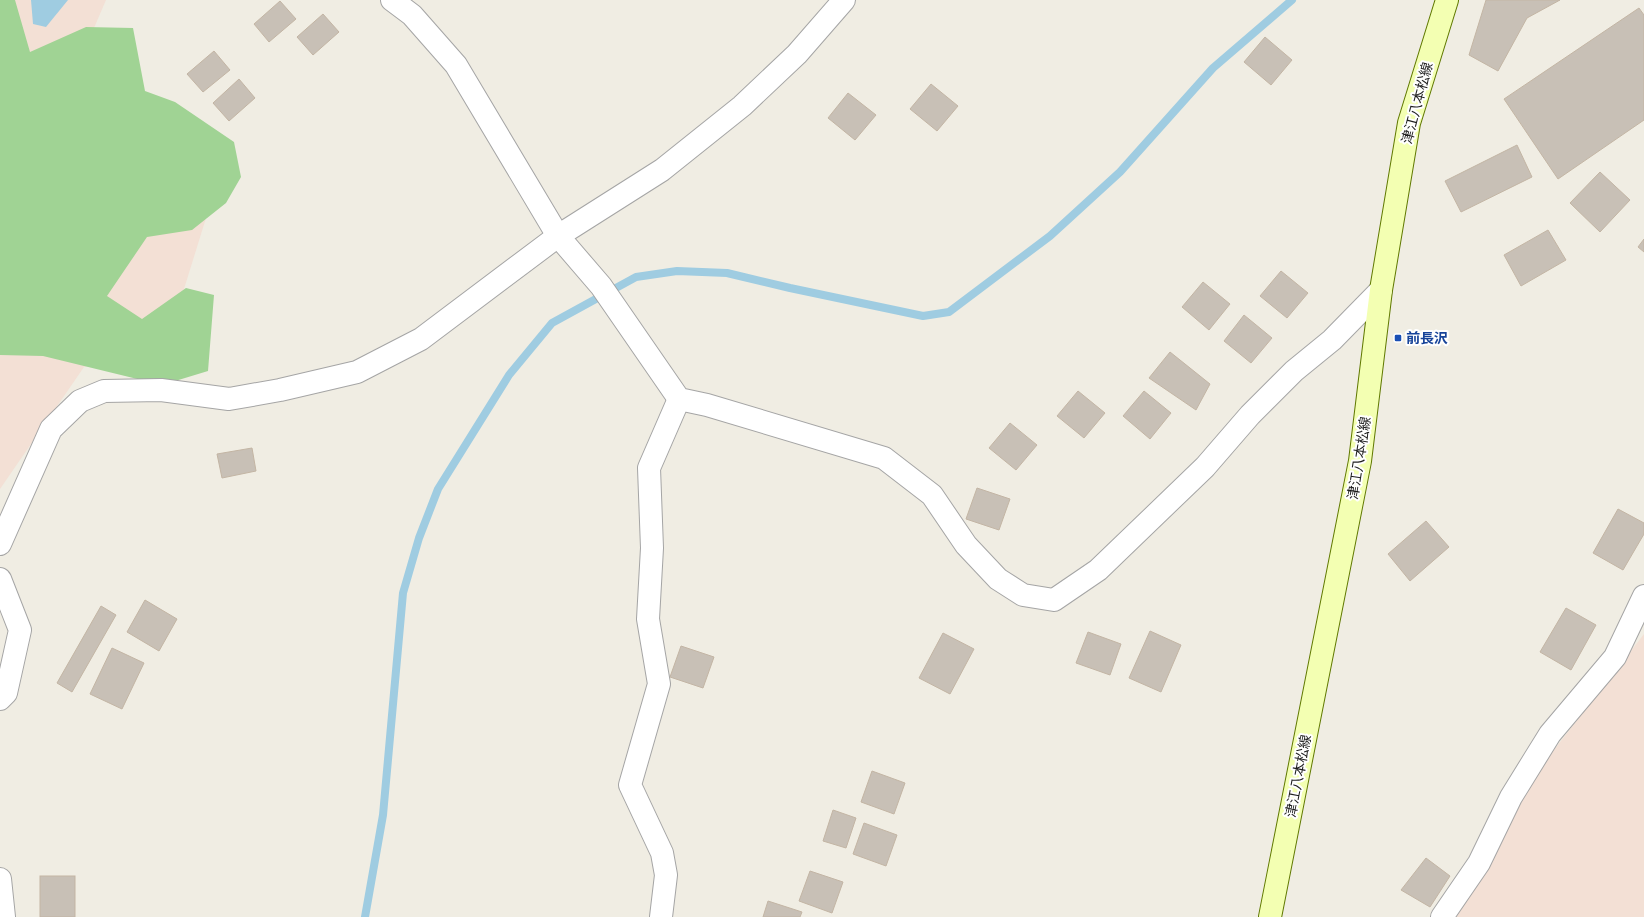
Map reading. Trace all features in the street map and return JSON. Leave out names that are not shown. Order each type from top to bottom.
[{"type":"main road","name":"津江八本松線","points":[[1270,917],[1360,461],[1381,290],[1409,123],[1447,0]]},
{"type":"street","points":[[392,0],[412,15],[456,65],[558,236],[601,286],[679,399],[707,405],[884,458],[932,495],[966,545],[998,579],[1023,595],[1054,600],[1098,570],[1205,467],[1250,415],[1288,376],[1332,340],[1381,290]]},
{"type":"street","points":[[0,544],[51,429],[80,400],[104,391],[161,390],[229,399],[280,390],[357,372],[421,339],[558,236],[662,170],[742,106],[797,54],[844,0]]},
{"type":"street","points":[[661,917],[666,875],[662,853],[630,786],[659,684],[648,619],[652,548],[649,468],[679,399]]},
{"type":"street","points":[[0,579],[20,630],[6,693],[0,699]]},
{"type":"street","points":[[1442,917],[1479,863],[1511,797],[1550,734],[1614,657],[1644,596]]},
{"type":"street","points":[[0,879],[4,917]]},
{"type":"shaded area","points":[[0,0],[106,0],[94,28],[126,92],[220,173],[166,347],[84,367],[0,489]]},
{"type":"shaded area","points":[[1644,634],[1644,917],[1456,917],[1533,777]]},
{"type":"green space","points":[[0,0],[15,0],[30,52],[86,27],[133,28],[145,91],[175,102],[234,142],[241,177],[226,203],[192,230],[147,237],[107,296],[142,319],[186,288],[214,295],[208,371],[162,385],[43,356],[0,355]]},
{"type":"water","points":[[31,0],[68,0],[46,27],[33,24]]},
{"type":"building","points":[[1486,0],[1560,0],[1527,18],[1498,71],[1469,55]]},
{"type":"building","points":[[280,1],[296,19],[269,42],[254,24]]},
{"type":"building","points":[[1639,8],[1644,15],[1644,120],[1558,179],[1504,99]]},
{"type":"building","points":[[323,14],[339,32],[313,55],[297,37]]},
{"type":"building","points":[[1265,37],[1292,60],[1271,85],[1244,62]]},
{"type":"building","points":[[214,51],[230,70],[203,92],[187,74]]},
{"type":"building","points":[[239,79],[255,98],[229,121],[213,103]]},
{"type":"building","points":[[931,84],[958,106],[937,131],[910,109]]},
{"type":"building","points":[[848,93],[876,115],[855,140],[828,118]]},
{"type":"building","points":[[1517,145],[1532,177],[1461,212],[1445,181]]},
{"type":"building","points":[[1600,172],[1630,200],[1600,232],[1570,203]]},
{"type":"building","points":[[1548,230],[1566,260],[1521,286],[1504,255]]},
{"type":"building","points":[[1644,239],[1644,252],[1638,247]]},
{"type":"building","points":[[1281,271],[1308,293],[1287,318],[1260,296]]},
{"type":"building","points":[[1203,282],[1230,304],[1209,330],[1182,307]]},
{"type":"building","points":[[1244,315],[1272,338],[1251,363],[1224,341]]},
{"type":"building","points":[[1170,352],[1210,384],[1196,410],[1149,378]]},
{"type":"building","points":[[1078,391],[1105,413],[1084,438],[1057,416]]},
{"type":"building","points":[[1144,391],[1171,413],[1150,439],[1123,416]]},
{"type":"building","points":[[1010,423],[1037,445],[1016,470],[989,448]]},
{"type":"building","points":[[252,448],[256,471],[222,478],[217,454]]},
{"type":"building","points":[[977,488],[1010,499],[999,530],[966,519]]},
{"type":"building","points":[[1618,509],[1644,523],[1644,534],[1623,570],[1593,553]]},
{"type":"building","points":[[1426,521],[1449,547],[1410,581],[1388,554]]},
{"type":"building","points":[[145,600],[177,619],[159,651],[127,632]]},
{"type":"building","points":[[101,606],[116,615],[72,692],[57,683]]},
{"type":"building","points":[[1566,608],[1596,625],[1571,670],[1540,652]]},
{"type":"building","points":[[1150,631],[1181,645],[1161,692],[1129,678]]},
{"type":"building","points":[[1088,632],[1121,644],[1110,675],[1076,663]]},
{"type":"building","points":[[943,633],[974,649],[950,694],[919,678]]},
{"type":"building","points":[[681,646],[714,657],[703,688],[670,677]]},
{"type":"building","points":[[112,648],[144,663],[122,709],[90,694]]},
{"type":"building","points":[[872,771],[905,783],[894,814],[861,802]]},
{"type":"building","points":[[833,810],[856,818],[846,848],[823,841]]},
{"type":"building","points":[[864,823],[897,835],[886,866],[853,854]]},
{"type":"building","points":[[1426,858],[1450,876],[1430,907],[1401,890]]},
{"type":"building","points":[[810,871],[843,882],[832,913],[799,901]]},
{"type":"building","points":[[40,876],[75,876],[75,917],[40,917]]},
{"type":"building","points":[[768,901],[802,912],[800,917],[763,917]]},
{"type":"waterway","points":[[365,917],[383,815],[403,593],[419,538],[438,489],[509,375],[552,323],[636,277],[677,271],[727,273],[923,316],[949,312],[1050,236],[1120,172],[1213,68],[1292,0]]},
{"type":"place","name":"前長沢","points":[[1398,338]]}]
